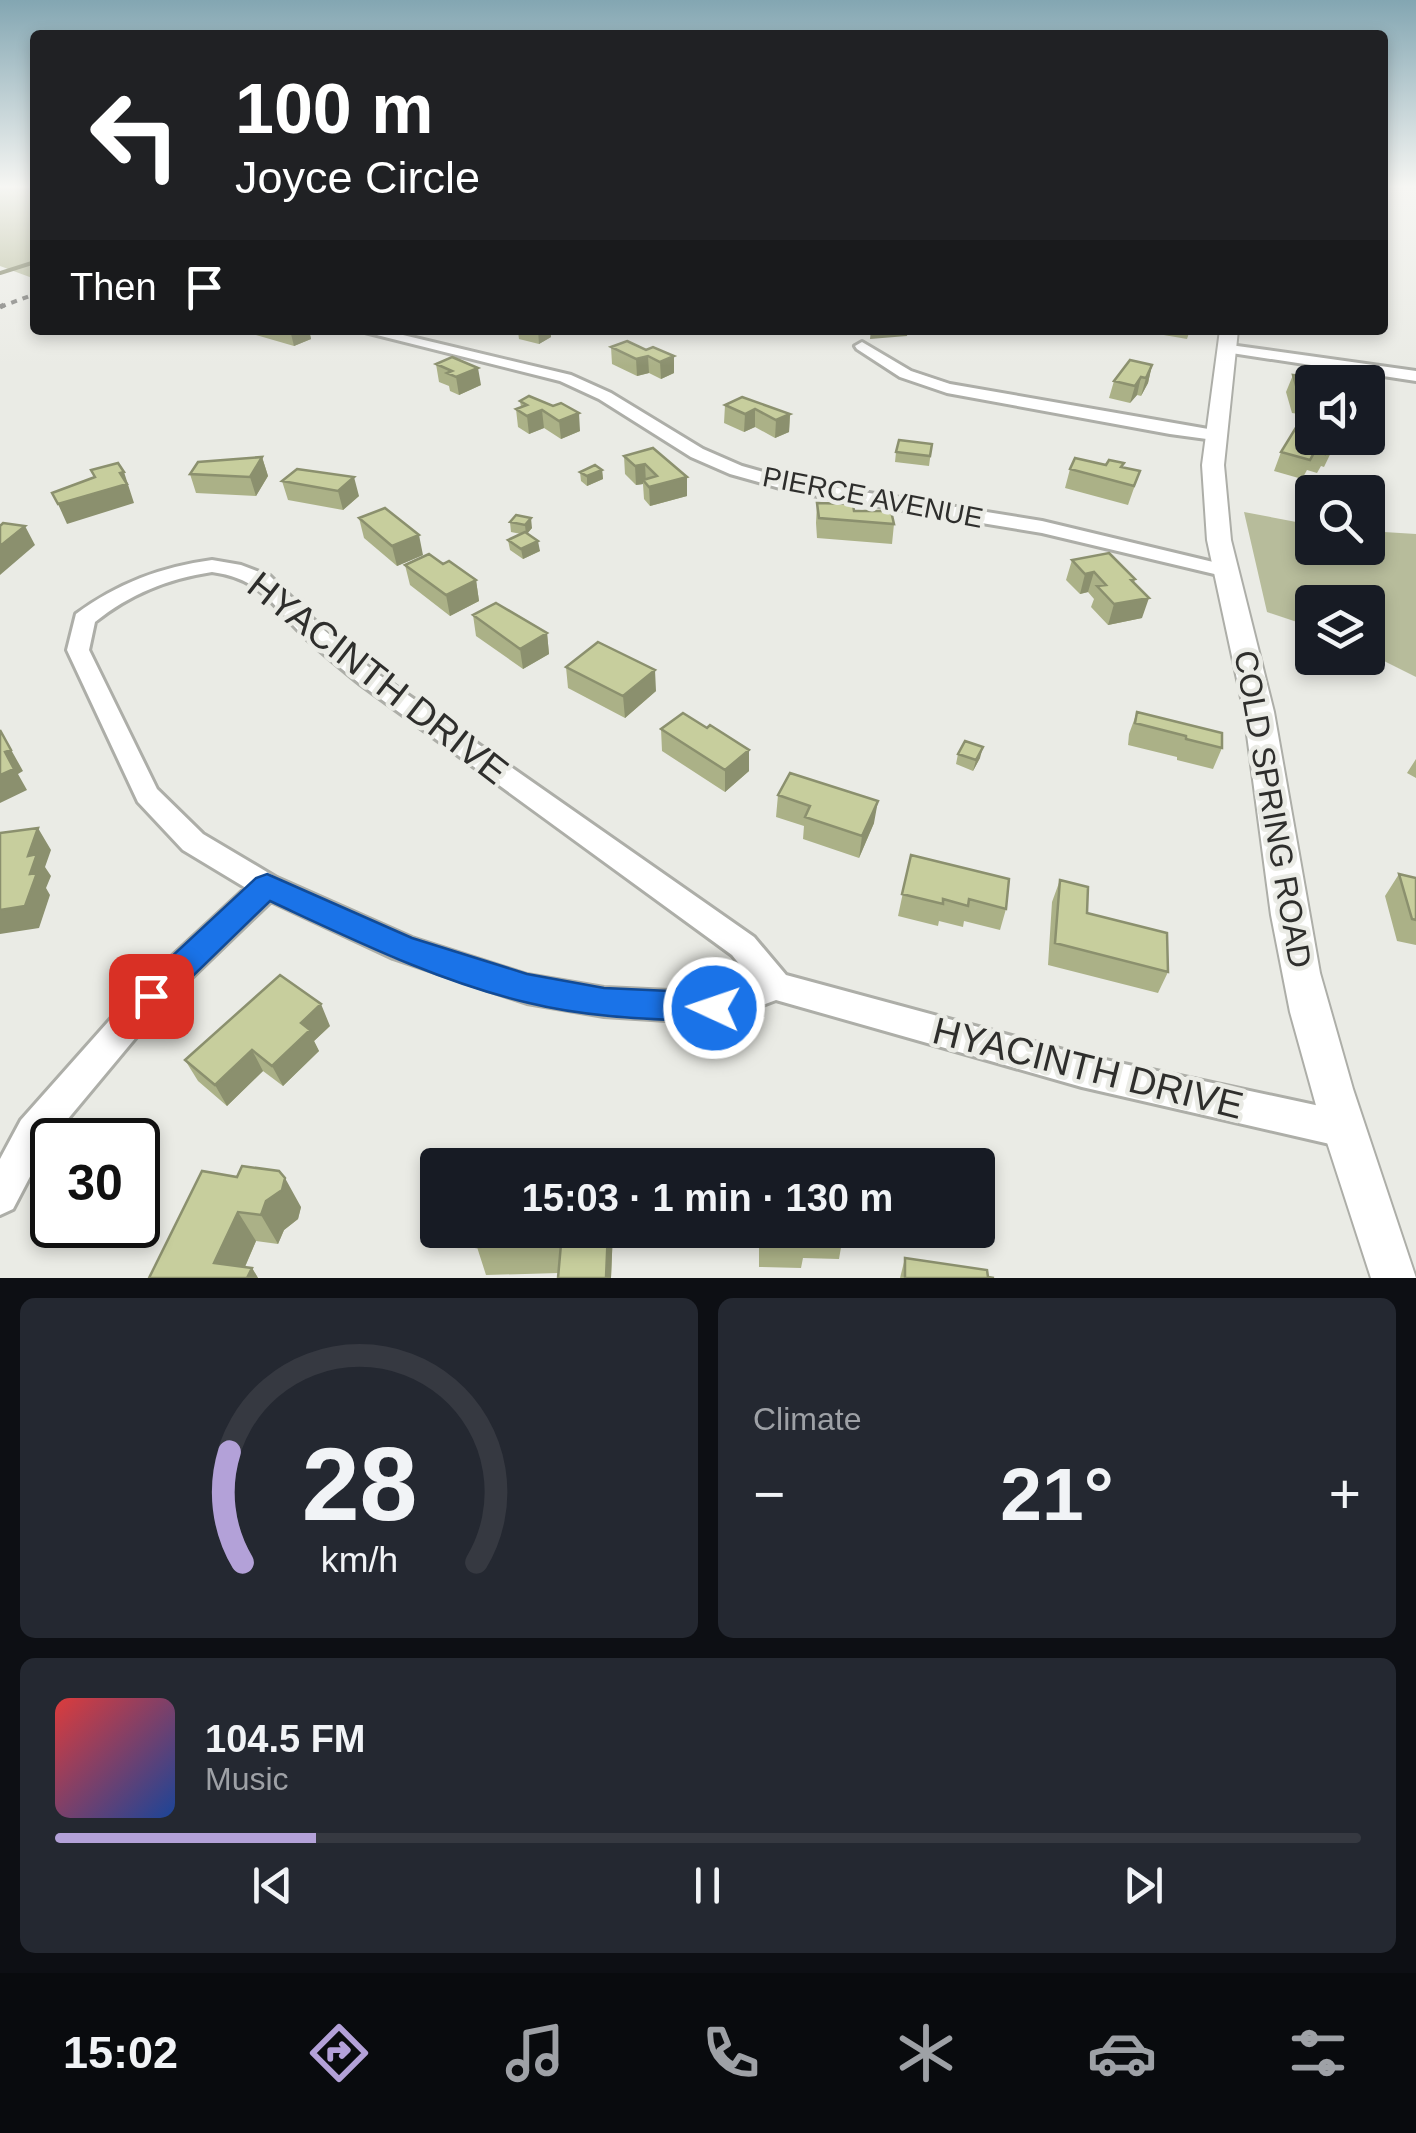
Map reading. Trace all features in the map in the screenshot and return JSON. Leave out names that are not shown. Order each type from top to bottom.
[{"type":"street","name":"PIERCE AVENUE","points":[[385,335],[565,378],[605,396],[697,454],[794,486],[1042,527],[1227,571]]},
{"type":"street","name":"COLD SPRING ROAD","points":[[1230,340],[1214,436],[1214,510],[1264,744],[1278,856],[1301,975],[1344,1129],[1395,1278]]},
{"type":"street","points":[[1230,340],[1416,376]]},
{"type":"street","points":[[862,346],[906,376],[937,388],[1214,436]]},
{"type":"street","name":"HYACINTH DRIVE","points":[[776,986],[714,1008],[604,1002],[527,989],[404,949],[267,886],[193,842],[146,795],[78,650],[84,619],[111,597],[143,580],[212,566],[232,567],[258,576],[278,590],[313,632],[445,736],[742,946],[776,986],[1082,1071],[1344,1129]]},
{"type":"street","points":[[0,1196],[34,1132],[151,996],[267,886]]},
{"type":"green space","points":[[0,247],[30,247],[30,277],[0,266]]},
{"type":"green space","points":[[1244,512],[1295,522],[1295,565],[1385,565],[1385,532],[1416,534],[1416,677],[1385,662],[1385,585],[1295,585],[1295,621],[1267,612]]},
{"type":"building","points":[[627,341],[674,356],[660,362],[648,356],[636,359],[611,347]]},
{"type":"building","points":[[452,357],[478,368],[456,377],[436,364]]},
{"type":"building","points":[[1130,360],[1152,365],[1146,378],[1141,377],[1135,386],[1114,381]]},
{"type":"building","points":[[529,396],[553,406],[561,403],[579,413],[559,421],[542,410],[527,416],[516,409],[527,405],[520,401]]},
{"type":"building","points":[[742,397],[790,414],[776,420],[755,409],[745,414],[725,405]]},
{"type":"building","points":[[1295,429],[1295,455],[1313,455],[1310,460],[1281,452]]},
{"type":"building","points":[[899,440],[932,444],[930,456],[896,452]]},
{"type":"building","points":[[653,448],[687,477],[649,487],[643,480],[657,476],[645,464],[635,466],[624,456]]},
{"type":"building","points":[[262,457],[250,477],[190,474],[198,462]]},
{"type":"building","points":[[1075,458],[1106,465],[1109,460],[1124,463],[1121,467],[1140,471],[1134,486],[1070,469]]},
{"type":"building","points":[[118,463],[127,484],[58,504],[52,493],[95,477],[91,470]]},
{"type":"building","points":[[595,465],[602,470],[587,476],[580,472]]},
{"type":"building","points":[[297,469],[354,477],[338,491],[282,481]]},
{"type":"building","points":[[817,503],[853,504],[854,511],[891,511],[894,524],[819,518]]},
{"type":"building","points":[[385,508],[419,535],[392,546],[359,518]]},
{"type":"building","points":[[516,515],[531,518],[525,525],[510,522]]},
{"type":"building","points":[[0,526],[25,526],[0,546]]},
{"type":"building","points":[[525,532],[538,541],[521,549],[508,540]]},
{"type":"building","points":[[1109,553],[1149,598],[1114,604],[1097,586],[1106,585],[1094,572],[1085,574],[1072,560]]},
{"type":"building","points":[[429,554],[443,564],[449,561],[476,580],[446,595],[405,565]]},
{"type":"building","points":[[496,603],[547,633],[520,649],[473,615]]},
{"type":"building","points":[[598,642],[655,670],[623,696],[566,667]]},
{"type":"building","points":[[1137,712],[1222,733],[1222,748],[1135,723]]},
{"type":"building","points":[[683,713],[749,750],[725,770],[661,729]]},
{"type":"building","points":[[0,730],[11,750],[5,752],[14,769],[0,775]]},
{"type":"building","points":[[965,741],[983,747],[976,760],[958,754]]},
{"type":"building","points":[[790,773],[878,801],[862,836],[805,817],[810,806],[778,795]]},
{"type":"building","points":[[38,828],[28,856],[37,854],[30,874],[37,873],[25,906],[0,910],[0,833]]},
{"type":"building","points":[[911,855],[1009,879],[1006,909],[969,899],[968,906],[902,894]]},
{"type":"building","points":[[1399,874],[1416,878],[1416,920],[1412,919]]},
{"type":"building","points":[[1060,880],[1088,887],[1087,913],[1167,933],[1168,972],[1055,943]]},
{"type":"building","points":[[280,975],[321,1004],[301,1023],[310,1030],[272,1066],[252,1050],[215,1085],[185,1060]]},
{"type":"building","points":[[242,1166],[279,1171],[285,1178],[282,1190],[266,1201],[261,1215],[238,1212],[214,1263],[252,1268],[247,1278],[149,1278],[202,1171],[237,1177]]},
{"type":"building","points":[[561,1248],[607,1248],[606,1278],[558,1278]]},
{"type":"building","points":[[905,1258],[987,1270],[988,1277],[994,1278],[905,1278]]},
{"type":"waterway","points":[[0,273],[30,264]]},
{"type":"railway","points":[[4,305],[0,307],[30,296]]},
{"type":"route","points":[[151,996],[267,886],[404,949],[527,989],[604,1002],[714,1008]]}]
